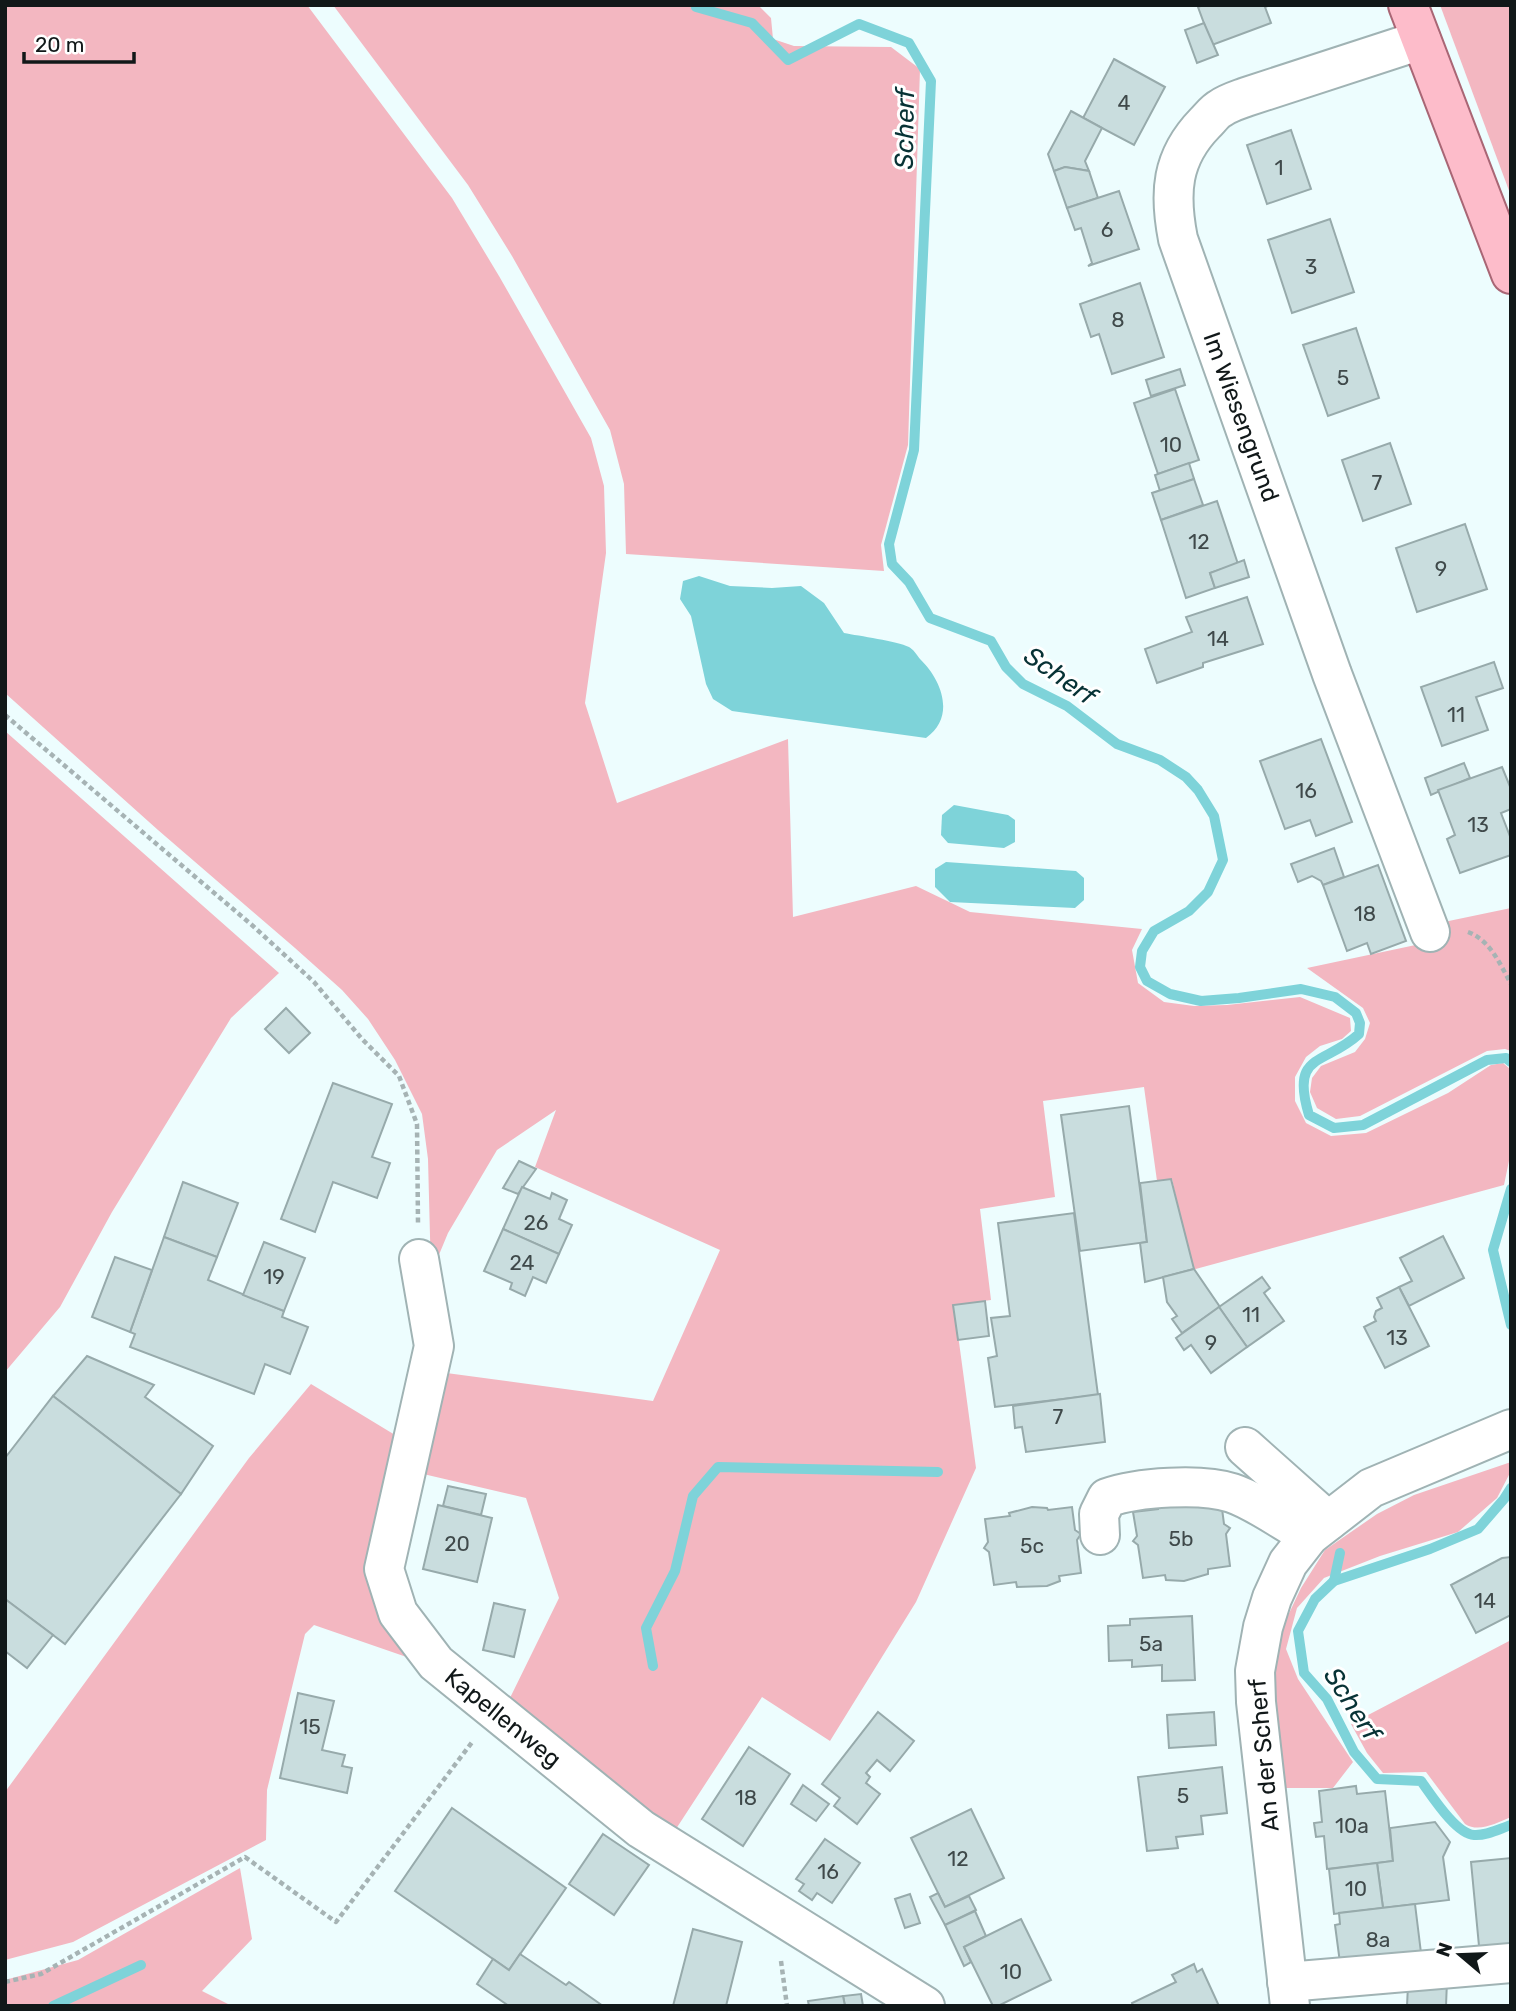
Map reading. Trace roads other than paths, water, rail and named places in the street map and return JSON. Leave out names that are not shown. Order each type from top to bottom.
[{"type":"main road","points":[[1408,5],[1511,274]]},
{"type":"street","name":"Im Wiesengrund","points":[[1421,40],[1219,108],[1197,131],[1180,158],[1172,186],[1178,239],[1332,674],[1430,932]]},
{"type":"street","name":"Kapellenweg","points":[[419,1259],[434,1346],[384,1569],[398,1613],[436,1663],[640,1829],[925,2006]]},
{"type":"street","name":"An der Scherf","points":[[1288,1994],[1258,1738],[1255,1671],[1263,1627],[1272,1598],[1288,1563],[1319,1529],[1371,1488],[1511,1429]]},
{"type":"street","points":[[1245,1447],[1319,1529]]},
{"type":"street","points":[[1100,1535],[1099,1514],[1107,1498],[1154,1489],[1212,1488],[1234,1493],[1319,1529]]},
{"type":"street","points":[[1288,1994],[1511,1963]]},
{"type":"water","points":[[699,576],[730,586],[801,586],[824,603],[844,633],[910,648],[928,668],[939,688],[943,698],[941,720],[926,738],[732,711],[713,699],[706,684],[691,616],[680,599],[683,581]]},
{"type":"water","points":[[954,805],[1008,815],[1015,820],[1015,842],[1004,848],[948,843],[941,835],[942,815]]},
{"type":"water","points":[[946,862],[1076,871],[1084,878],[1084,900],[1075,908],[950,902],[935,887],[935,869]]},
{"type":"waterway","name":"Scherf","points":[[696,5],[752,23],[788,60],[859,24],[909,43],[931,81],[914,450],[889,544],[892,564],[909,582],[930,618],[991,641],[1006,667],[1023,684],[1067,706],[1117,744],[1160,760],[1186,777],[1198,790],[1214,816],[1223,860],[1208,892],[1189,911],[1154,931],[1142,951],[1140,967],[1147,981],[1170,994],[1201,1001],[1301,989],[1335,997],[1356,1013],[1360,1023],[1359,1034],[1314,1063],[1307,1070],[1304,1080],[1304,1095],[1309,1115],[1334,1128],[1363,1125],[1487,1060],[1506,1058],[1511,1062]]},
{"type":"waterway","name":"Scherf","points":[[1511,1189],[1493,1250],[1511,1325]]},
{"type":"waterway","points":[[653,1666],[646,1628],[675,1571],[693,1496],[718,1467],[938,1472]]},
{"type":"waterway","name":"Scherf","points":[[1511,1488],[1478,1529],[1430,1549],[1334,1581],[1315,1599],[1298,1631],[1304,1673],[1327,1699],[1354,1752],[1377,1779],[1421,1781],[1445,1813],[1467,1833],[1483,1834],[1511,1825]]},
{"type":"waterway","points":[[1334,1581],[1340,1553]]},
{"type":"waterway","points":[[53,2006],[141,1965]]}]
